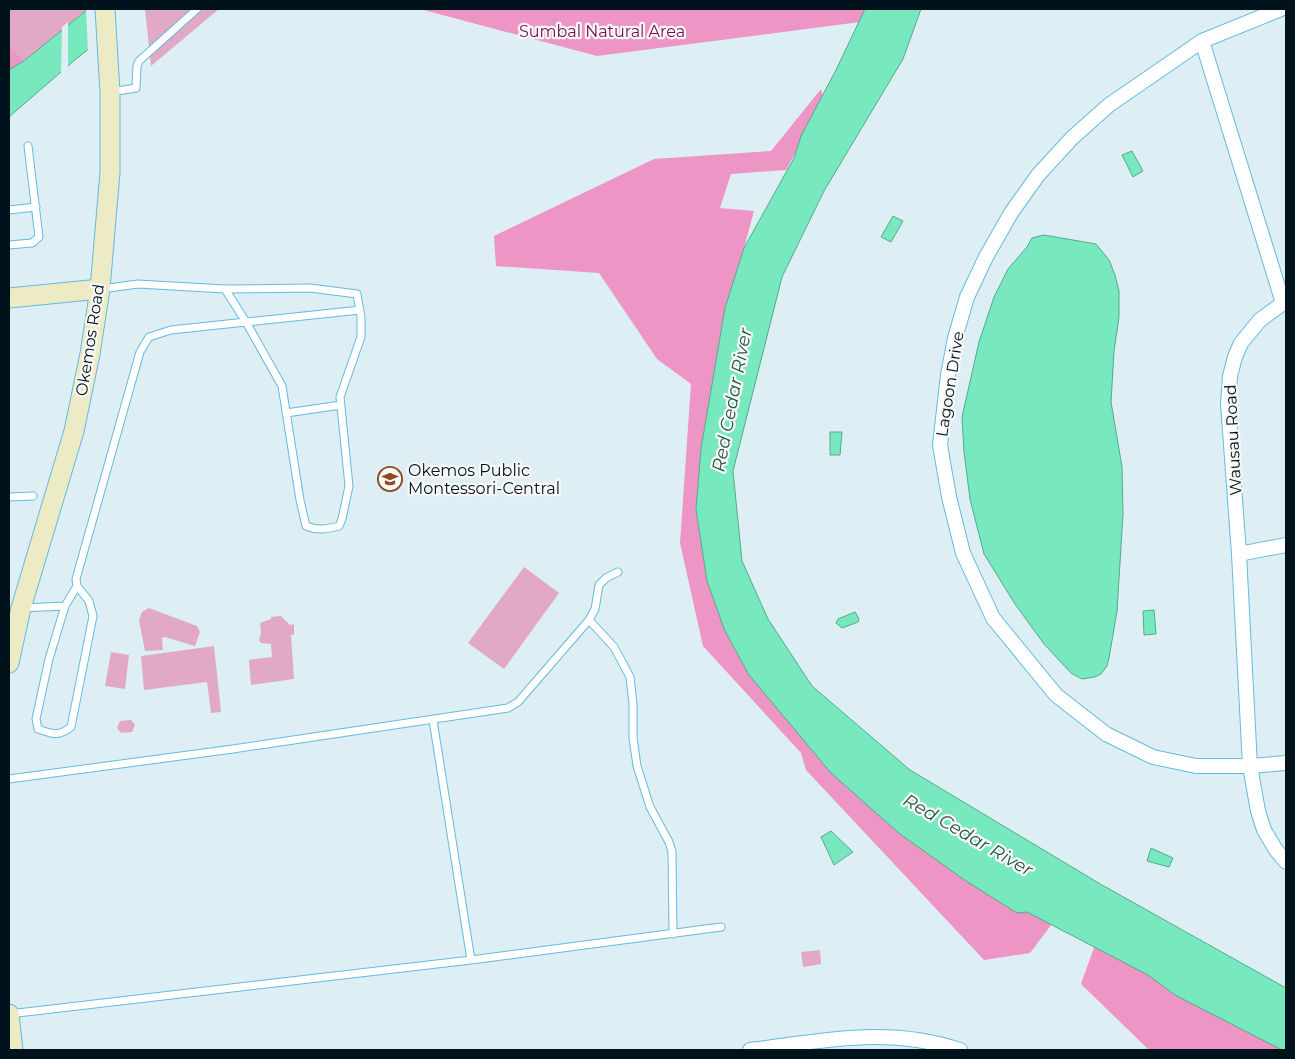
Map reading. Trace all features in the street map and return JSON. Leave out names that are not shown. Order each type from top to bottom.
[{"type":"main road","name":"Okemos Road","points":[[9,662],[15,609],[74,431],[90,354],[100,289],[110,172],[110,92],[105,9]]},
{"type":"main road","points":[[9,298],[100,289]]},
{"type":"main road","points":[[9,1014],[13,1050]]},
{"type":"street","name":"Lagoon Drive","points":[[1280,9],[1202,40],[1108,106],[1072,138],[1038,175],[1011,213],[986,257],[967,297],[955,338],[948,375],[940,445],[948,497],[963,553],[986,603],[993,618],[1056,695],[1106,734],[1153,757],[1196,766],[1250,766],[1286,763]]},
{"type":"street","name":"Wausau Road","points":[[1202,40],[1284,302],[1260,320],[1241,343],[1234,357],[1230,376],[1228,404],[1239,554],[1250,766],[1258,811],[1264,830],[1286,862]]},
{"type":"street","points":[[1239,554],[1286,544]]},
{"type":"street","points":[[750,1050],[882,1036],[924,1040],[960,1050]]},
{"type":"lane","points":[[110,92],[133,90],[136,88],[139,61],[197,9]]},
{"type":"lane","points":[[9,246],[37,240],[39,234],[28,146]]},
{"type":"lane","points":[[9,210],[36,207]]},
{"type":"lane","points":[[100,289],[138,284],[225,289],[310,288],[357,294],[360,310],[361,338],[340,397],[349,486],[339,526],[325,530],[306,526],[300,500],[282,386],[225,289]]},
{"type":"lane","points":[[77,586],[66,606],[49,659],[36,719],[38,729],[52,734],[62,734],[71,727],[93,616],[90,601],[77,586],[76,580],[140,352],[149,337],[171,330],[360,310]]},
{"type":"lane","points":[[286,413],[341,405]]},
{"type":"lane","points":[[9,497],[33,496]]},
{"type":"lane","points":[[9,779],[433,720],[501,709],[514,705],[589,620],[598,600],[599,585],[606,578],[618,572]]},
{"type":"lane","points":[[15,609],[66,606]]},
{"type":"lane","points":[[589,620],[614,647],[630,677],[634,704],[633,738],[637,766],[645,795],[672,852],[673,934]]},
{"type":"lane","points":[[433,720],[471,960]]},
{"type":"lane","points":[[9,1014],[471,960],[720,927]]},
{"type":"shaded area","points":[[9,9],[85,9],[85,11],[24,61],[9,70]]},
{"type":"shaded area","points":[[145,9],[219,9],[151,66]]},
{"type":"shaded area","points":[[524,567],[559,593],[504,669],[468,643]]},
{"type":"shaded area","points":[[149,608],[197,626],[200,632],[195,646],[165,637],[162,638],[163,650],[145,651],[139,620],[142,612]]},
{"type":"shaded area","points":[[281,616],[290,625],[294,624],[294,635],[291,635],[294,679],[251,685],[249,660],[272,657],[271,644],[261,643],[259,640],[261,633],[260,623],[271,619],[271,617]]},
{"type":"shaded area","points":[[214,646],[221,712],[211,713],[207,682],[144,690],[141,656]]},
{"type":"shaded area","points":[[111,652],[129,655],[125,689],[105,686]]},
{"type":"shaded area","points":[[131,720],[135,725],[132,732],[121,733],[117,728],[120,721]]},
{"type":"shaded area","points":[[820,950],[821,964],[803,967],[801,952]]},
{"type":"green space","name":"Sumbal Natural Area","points":[[420,9],[865,9],[860,22],[597,56]]},
{"type":"green space","points":[[9,46],[24,61],[9,70]]},
{"type":"green space","points":[[821,89],[824,100],[786,170],[731,174],[720,208],[754,211],[725,308],[701,449],[696,509],[707,581],[725,631],[749,675],[1055,920],[1030,953],[984,960],[806,770],[801,753],[703,646],[680,543],[691,384],[657,359],[599,273],[496,266],[494,236],[654,159],[771,151]]},
{"type":"green space","points":[[1095,945],[1283,1050],[1149,1050],[1081,984]]},
{"type":"water","points":[[88,9],[140,9],[76,59],[9,117],[9,70],[24,61]]},
{"type":"water","name":"Red Cedar River","points":[[865,9],[921,9],[903,59],[824,191],[782,277],[733,471],[742,561],[768,619],[812,686],[910,770],[1102,885],[1286,988],[1286,1050],[1282,1050],[1175,995],[1148,975],[1027,912],[1017,913],[963,879],[900,834],[831,773],[749,675],[725,631],[707,581],[696,509],[701,449],[725,308],[744,248],[794,158],[801,136],[836,70]]},
{"type":"water","points":[[1132,151],[1143,171],[1133,177],[1122,155]]},
{"type":"water","points":[[893,216],[903,221],[891,242],[881,237]]},
{"type":"water","points":[[1044,235],[1096,244],[1109,260],[1119,291],[1119,317],[1114,351],[1111,402],[1122,467],[1123,514],[1117,611],[1107,666],[1101,674],[1082,679],[1071,673],[1044,644],[1015,604],[984,554],[970,499],[964,452],[962,417],[979,342],[994,297],[1008,269],[1027,247],[1032,238]]},
{"type":"water","points":[[830,432],[842,432],[840,455],[830,455]]},
{"type":"water","points":[[1154,610],[1156,634],[1144,635],[1143,611]]},
{"type":"water","points":[[855,612],[859,619],[858,622],[842,628],[836,623],[838,619]]},
{"type":"water","points":[[831,831],[853,852],[834,865],[821,837]]},
{"type":"water","points":[[1151,848],[1173,858],[1169,867],[1147,861]]},
{"type":"pier","points":[[86,9],[141,9],[141,11],[88,52]]},
{"type":"pier","points":[[68,22],[68,69],[61,75],[62,27]]},
{"type":"place","name":"Okemos Public Montessori-Central","points":[[390,479]]}]
